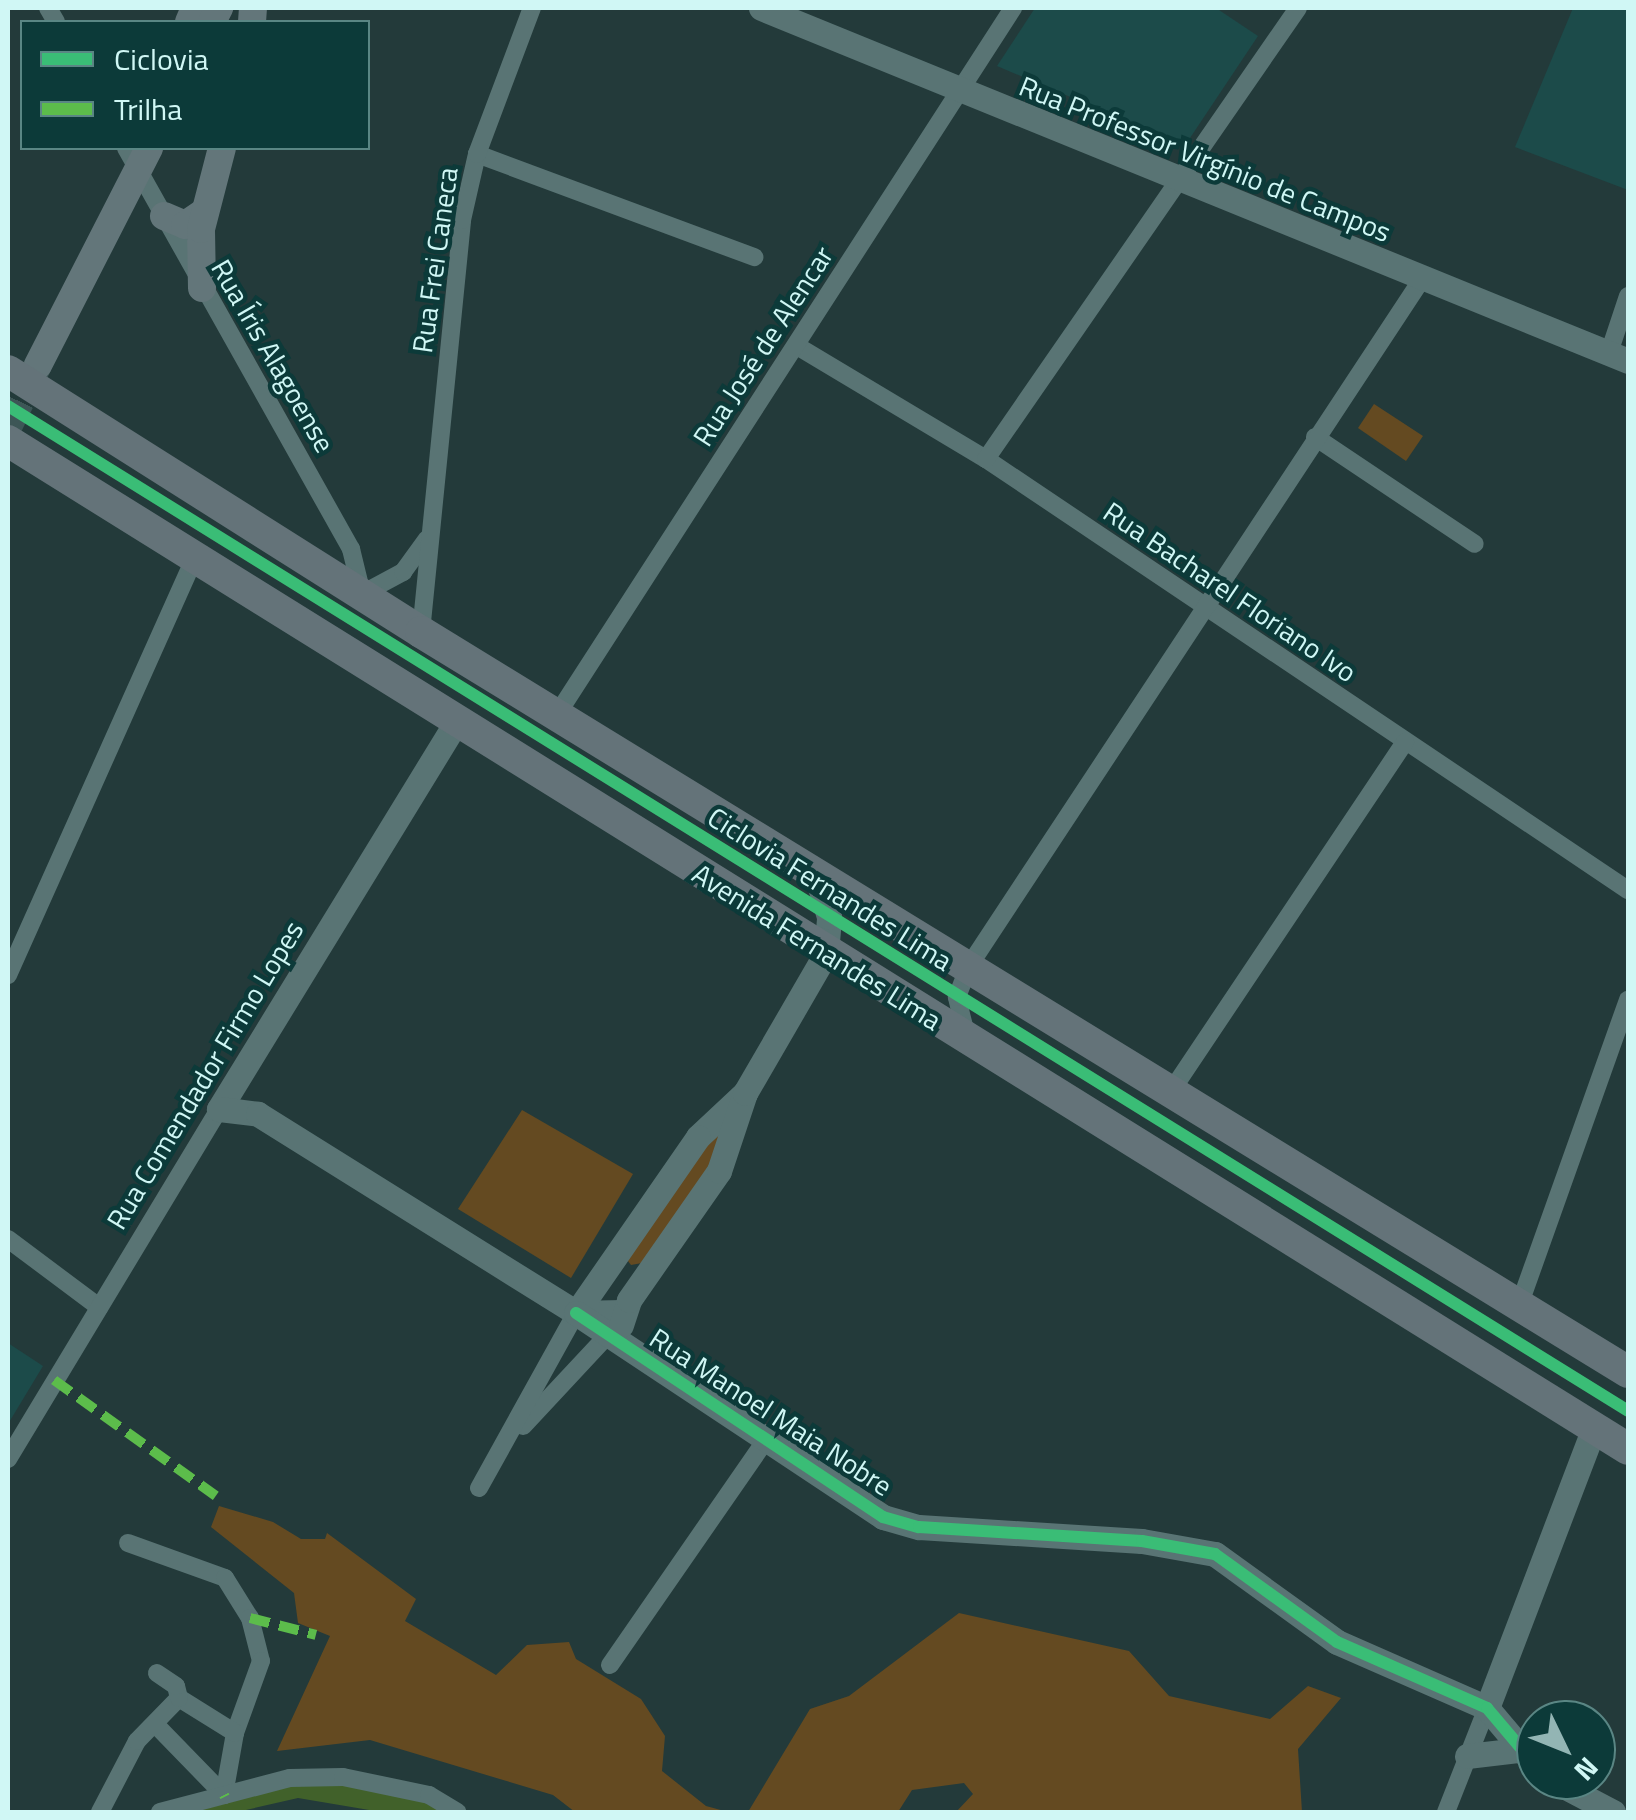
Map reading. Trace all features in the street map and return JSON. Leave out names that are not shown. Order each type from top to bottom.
[{"type":"highway","points":[[22,364],[421,632],[1628,1372]]},
{"type":"highway","name":"Avenida Fernandes Lima","points":[[12,452],[196,555],[454,724],[1628,1449]]},
{"type":"main road","points":[[22,364],[126,150]]},
{"type":"main road","points":[[22,364],[148,150]]},
{"type":"main road","points":[[202,288],[204,212],[221,150]]},
{"type":"main road","points":[[164,216],[185,225],[204,212]]},
{"type":"street","name":"Rua Professor Virgínio de Campos","points":[[766,8],[958,92],[1182,177],[1618,357]]},
{"type":"street","name":"Rua José de Alencar","points":[[558,713],[1014,8]]},
{"type":"street","points":[[986,459],[1298,8]]},
{"type":"street","name":"Rua Frei Caneca","points":[[421,632],[462,220],[478,154],[527,9]]},
{"type":"street","name":"Rua Íris Alagoense","points":[[128,150],[351,549],[362,594]]},
{"type":"street","points":[[478,154],[754,257]]},
{"type":"street","points":[[969,1041],[957,997],[970,966],[1422,279]]},
{"type":"street","points":[[1618,357],[1628,296]]},
{"type":"street","name":"Rua Bacharel Floriano Ivo","points":[[797,346],[986,459],[1205,612],[1628,890]]},
{"type":"street","points":[[1316,437],[1475,544]]},
{"type":"street","name":"Rua Frei Caneca","points":[[362,594],[410,566],[432,529]]},
{"type":"street","points":[[8,975],[196,555]]},
{"type":"street","name":"Rua Comendador Firmo Lopes","points":[[8,1459],[454,724]]},
{"type":"street","points":[[1172,1090],[1405,742]]},
{"type":"street","points":[[507,1444],[615,1340],[622,1312],[718,1171],[744,1093],[826,952],[830,917],[816,874]]},
{"type":"street","points":[[1520,1303],[1628,1000]]},
{"type":"street","name":"Rua Manoel Maia Nobre","points":[[237,1080],[258,1114]]},
{"type":"street","points":[[479,1488],[507,1444],[576,1313],[698,1137],[744,1093]]},
{"type":"street","name":"Rua Manoel Maia Nobre","points":[[219,1109],[258,1114],[576,1313],[883,1517],[919,1528],[1142,1541],[1215,1554],[1336,1642],[1487,1708],[1516,1744]]},
{"type":"street","points":[[8,1239],[99,1307]]},
{"type":"street","name":"Rua Manoel Maia Nobre","points":[[576,1313],[622,1312]]},
{"type":"street","points":[[1446,1812],[1594,1428]]},
{"type":"street","points":[[610,1665],[765,1441]]},
{"type":"street","points":[[128,1543],[226,1578],[241,1596],[261,1661],[235,1733],[224,1796]]},
{"type":"street","points":[[157,1674],[176,1686],[179,1698],[235,1733]]},
{"type":"street","points":[[100,1812],[137,1742],[179,1698]]},
{"type":"street","points":[[154,1724],[224,1796]]},
{"type":"street","points":[[1467,1756],[1516,1758]]},
{"type":"street","points":[[160,1812],[290,1778],[343,1776],[428,1795],[458,1812]]},
{"type":"street","points":[[1590,1800],[1613,1812]]},
{"type":"shaded area","points":[[1035,8],[1216,8],[1258,36],[1186,144],[997,66]]},
{"type":"shaded area","points":[[1573,8],[1628,8],[1628,190],[1515,147]]},
{"type":"shaded area","points":[[1374,404],[1423,436],[1406,461],[1358,428]]},
{"type":"shaded area","points":[[522,1110],[633,1174],[571,1278],[458,1209]]},
{"type":"shaded area","points":[[726,1127],[719,1157],[642,1263],[631,1265],[624,1256],[690,1157]]},
{"type":"shaded area","points":[[8,1343],[43,1366],[8,1424]]},
{"type":"shaded area","points":[[219,1506],[273,1522],[301,1539],[325,1539],[327,1533],[416,1599],[405,1621],[496,1675],[527,1645],[569,1642],[576,1659],[641,1699],[665,1736],[662,1771],[706,1806],[728,1812],[575,1812],[553,1795],[370,1740],[277,1751],[330,1636],[298,1623],[294,1593],[211,1527]]},
{"type":"shaded area","points":[[959,1613],[1129,1651],[1169,1696],[1270,1719],[1308,1686],[1341,1698],[1298,1749],[1302,1812],[956,1812],[973,1794],[964,1783],[912,1790],[898,1812],[748,1812],[810,1709],[849,1696]]},
{"type":"shaded area","points":[[291,1779],[392,1786],[443,1812],[381,1812],[298,1798],[237,1812],[166,1812]]},
{"type":"tunnel","points":[[8,427],[38,365]]},
{"type":"marked path","points":[[54,1380],[216,1496]]},
{"type":"marked path","points":[[250,1618],[316,1635]]},
{"type":"cycle path","name":"Ciclovia Fernandes Lima","points":[[8,406],[1628,1411]]},
{"type":"cycle path","points":[[576,1313],[883,1517],[919,1527],[1142,1541],[1215,1554],[1337,1642],[1487,1708],[1516,1742]]}]
